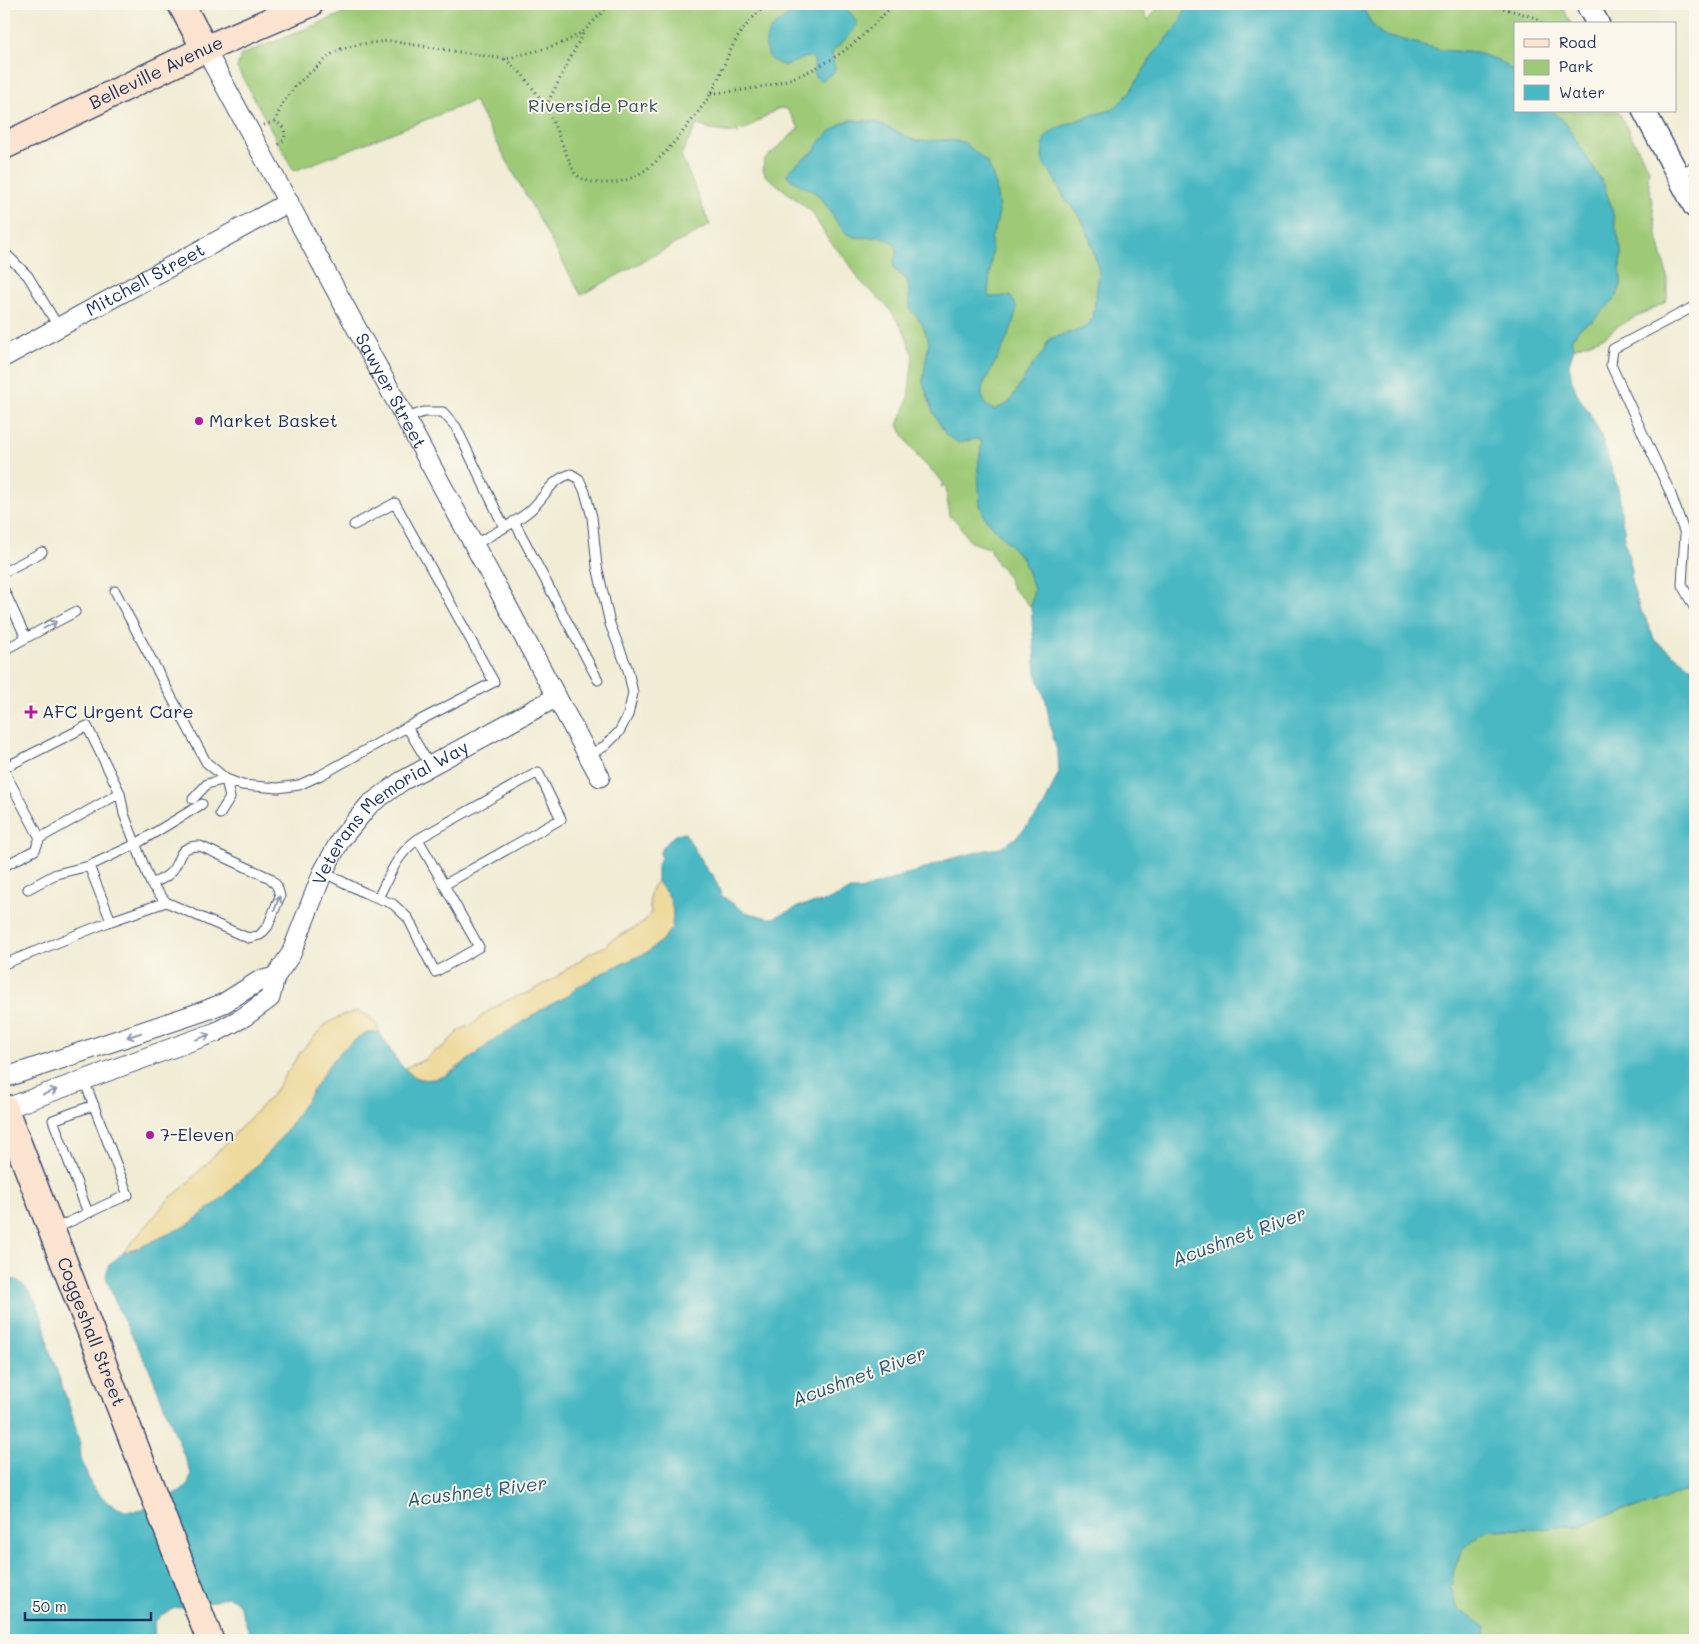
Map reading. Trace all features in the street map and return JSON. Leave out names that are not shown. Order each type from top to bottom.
[{"type":"main road","name":"Sawyer Street","points":[[181,4],[205,49]]},
{"type":"main road","name":"Belleville Avenue","points":[[6,139],[310,4]]},
{"type":"main road","name":"Coggeshall Street","points":[[4,1108],[210,1640]]},
{"type":"street","points":[[1587,4],[1597,22]]},
{"type":"street","name":"Sawyer Street","points":[[205,49],[600,777]]},
{"type":"street","points":[[1645,112],[1687,170],[1695,207]]},
{"type":"street","name":"Mitchell Street","points":[[4,357],[289,202]]},
{"type":"street","name":"Veterans Memorial Way","points":[[4,1108],[231,1025],[258,1008],[270,998],[275,977],[291,954],[323,872],[342,840],[369,805],[402,781],[557,696]]},
{"type":"street","points":[[4,1078],[204,1011],[224,1003],[259,981],[275,977]]},
{"type":"lane","points":[[4,252],[28,276],[59,328]]},
{"type":"lane","points":[[1695,306],[1612,349],[1611,365],[1670,492],[1685,534],[1682,585],[1695,609]]},
{"type":"lane","points":[[406,418],[424,412],[443,412],[456,427],[504,527]]},
{"type":"lane","points":[[474,545],[527,513],[540,502],[550,486],[562,477],[571,474],[579,479],[592,517],[597,566],[610,624],[628,670],[633,693],[628,715],[619,732],[605,746],[589,756]]},
{"type":"lane","points":[[114,591],[206,762],[226,778],[242,785],[258,788],[278,788],[299,785],[321,775],[407,726],[494,682],[395,503],[354,525]]},
{"type":"lane","points":[[514,521],[598,680]]},
{"type":"lane","points":[[4,572],[42,552]]},
{"type":"lane","points":[[4,590],[26,638]]},
{"type":"lane","points":[[4,650],[75,612]]},
{"type":"lane","points":[[40,838],[4,770],[87,726],[120,793],[124,814],[151,884],[166,902],[248,938],[260,935],[268,926],[280,896],[277,886],[270,878],[200,846],[191,846],[183,850],[174,868],[168,875],[151,884]]},
{"type":"lane","points":[[407,726],[430,766]]},
{"type":"lane","points":[[378,898],[398,859],[406,848],[538,772],[562,819],[444,885]]},
{"type":"lane","points":[[193,799],[207,784],[226,778]]},
{"type":"lane","points":[[220,814],[230,798],[226,778]]},
{"type":"lane","points":[[4,866],[34,850],[40,838],[120,793]]},
{"type":"lane","points":[[28,889],[56,874],[89,866],[136,844],[202,804]]},
{"type":"lane","points":[[323,872],[365,893],[393,904],[408,918],[435,972],[479,947],[418,840]]},
{"type":"lane","points":[[89,866],[111,921]]},
{"type":"lane","points":[[4,964],[111,921],[166,902]]},
{"type":"lane","points":[[52,1230],[98,1207],[128,1195],[84,1080]]},
{"type":"lane","points":[[88,1213],[53,1120],[94,1105]]},
{"type":"path","points":[[546,106],[583,32],[610,4]]},
{"type":"path","points":[[505,59],[522,74],[546,106],[575,174],[581,179],[594,183],[613,184],[624,182],[653,164],[669,149],[711,93],[739,34],[754,15],[768,4]]},
{"type":"path","points":[[711,93],[738,92],[759,88],[807,73],[852,46],[893,4]]},
{"type":"path","points":[[1489,4],[1533,18],[1540,22]]},
{"type":"path","points":[[276,122],[282,104],[297,84],[332,54],[353,45],[390,41],[505,59],[547,48],[583,32]]},
{"type":"path","points":[[264,125],[276,122],[284,128],[286,136],[282,144],[276,148]]},
{"type":"green space","name":"Riverside Park","points":[[366,4],[1140,4],[1148,20],[1161,4],[1189,4],[1176,28],[1153,55],[1130,92],[1116,107],[1055,129],[1044,139],[1044,165],[1050,171],[1065,199],[1081,218],[1090,239],[1099,272],[1094,313],[1090,324],[1082,329],[1049,339],[1043,353],[1031,367],[1009,404],[993,410],[979,440],[982,440],[978,469],[985,518],[1023,559],[1034,589],[1031,607],[1013,589],[1003,568],[998,565],[989,548],[970,542],[959,524],[949,516],[945,485],[941,487],[943,483],[941,479],[917,456],[898,425],[908,399],[913,356],[904,331],[888,307],[860,281],[849,263],[827,238],[812,212],[765,175],[763,169],[764,160],[799,128],[787,109],[777,109],[746,129],[737,130],[739,134],[711,130],[697,125],[681,155],[710,225],[581,295],[474,101],[294,171],[237,68],[241,55]],"holes":[[[852,120],[876,122],[916,141],[947,140],[964,142],[997,222],[991,239],[988,294],[1013,320],[982,387],[982,395],[946,435],[933,412],[923,382],[929,341],[922,323],[910,309],[908,281],[894,269],[896,246],[884,238],[854,237],[849,235],[841,228],[818,195],[791,180],[791,168],[813,152],[840,124]]]},
{"type":"green space","points":[[1361,4],[1561,4],[1570,22],[1514,22],[1514,71],[1498,60],[1476,53],[1441,50],[1383,35],[1370,21]]},
{"type":"green space","points":[[1553,112],[1619,112],[1649,169],[1648,178],[1658,240],[1667,275],[1667,298],[1664,303],[1616,327],[1606,336],[1574,348],[1571,339],[1581,327],[1593,321],[1621,285],[1620,263],[1622,254],[1611,206],[1604,185],[1586,156]]},
{"type":"green space","points":[[1695,1486],[1695,1640],[1484,1640],[1485,1635],[1461,1626],[1443,1574],[1458,1562],[1463,1549],[1481,1533],[1491,1530],[1578,1527],[1623,1509],[1652,1505]]},
{"type":"sand","points":[[657,881],[670,898],[673,911],[672,928],[648,952],[606,971],[576,988],[568,996],[542,1009],[445,1076],[434,1079],[418,1078],[409,1073],[405,1068],[426,1059],[433,1052],[442,1048],[460,1030],[474,1023],[488,1011],[507,1000],[530,992],[555,978],[590,953],[606,946],[610,941],[643,923],[651,913],[650,896],[652,888]]},
{"type":"sand","points":[[357,1011],[374,1021],[379,1032],[367,1033],[359,1037],[329,1065],[286,1132],[250,1173],[239,1180],[224,1197],[188,1225],[123,1253],[170,1198],[185,1186],[272,1095],[302,1050],[325,1025],[341,1016]]},
{"type":"water","name":"Acushnet River","points":[[1189,4],[1361,4],[1374,27],[1383,35],[1441,50],[1476,53],[1498,60],[1514,71],[1514,112],[1553,112],[1565,122],[1604,185],[1622,254],[1620,263],[1621,285],[1616,298],[1593,321],[1581,327],[1571,339],[1574,348],[1569,364],[1572,381],[1578,396],[1601,435],[1619,492],[1622,522],[1625,530],[1623,533],[1632,570],[1631,581],[1640,610],[1655,641],[1695,670],[1695,1486],[1652,1505],[1623,1509],[1578,1527],[1507,1529],[1481,1533],[1463,1549],[1454,1570],[1451,1588],[1458,1609],[1486,1627],[1484,1640],[252,1640],[239,1604],[227,1597],[205,1604],[175,1608],[161,1615],[154,1623],[155,1640],[4,1640],[4,1279],[17,1280],[23,1285],[33,1296],[39,1310],[48,1346],[72,1414],[80,1444],[81,1458],[91,1485],[108,1503],[125,1511],[138,1511],[180,1492],[188,1484],[191,1473],[149,1368],[118,1309],[106,1277],[108,1266],[123,1253],[188,1225],[224,1197],[239,1180],[250,1173],[286,1132],[329,1065],[341,1051],[367,1033],[379,1032],[398,1062],[410,1074],[419,1079],[431,1080],[445,1076],[456,1070],[496,1038],[542,1009],[568,996],[576,988],[606,971],[648,952],[672,928],[673,911],[670,898],[657,881],[657,866],[661,858],[660,852],[665,844],[675,835],[685,833],[708,872],[713,875],[722,896],[745,912],[774,918],[800,906],[827,901],[850,890],[860,890],[946,860],[1001,848],[1017,837],[1043,808],[1059,772],[1058,754],[1051,730],[1046,701],[1036,673],[1031,607],[1034,589],[1023,559],[985,518],[980,505],[978,469],[982,441],[975,439],[959,443],[946,435],[933,412],[923,382],[929,341],[922,323],[910,309],[908,281],[894,269],[896,246],[883,238],[858,237],[846,233],[816,193],[793,181],[787,175],[791,168],[813,152],[824,137],[840,124],[852,120],[876,122],[916,141],[947,140],[964,142],[988,163],[996,185],[999,211],[991,239],[992,253],[988,294],[990,297],[1010,296],[1016,306],[1013,324],[982,387],[982,395],[986,405],[994,410],[1009,403],[1031,367],[1043,353],[1049,339],[1082,329],[1090,323],[1094,313],[1099,272],[1090,239],[1081,218],[1065,199],[1050,171],[1044,165],[1042,157],[1044,139],[1055,129],[1116,107],[1130,92],[1153,55],[1176,28]]},
{"type":"water","points":[[835,5],[849,11],[857,25],[851,34],[833,51],[832,56],[835,69],[832,74],[823,80],[819,80],[814,75],[814,60],[810,56],[784,66],[771,60],[766,49],[766,41],[771,29],[791,14],[805,8]]},
{"type":"place","name":"Market Basket","points":[[199,421]]},
{"type":"place","name":"AFC Urgent Care","points":[[31,712]]},
{"type":"place","name":"7-Eleven","points":[[150,1135]]}]
